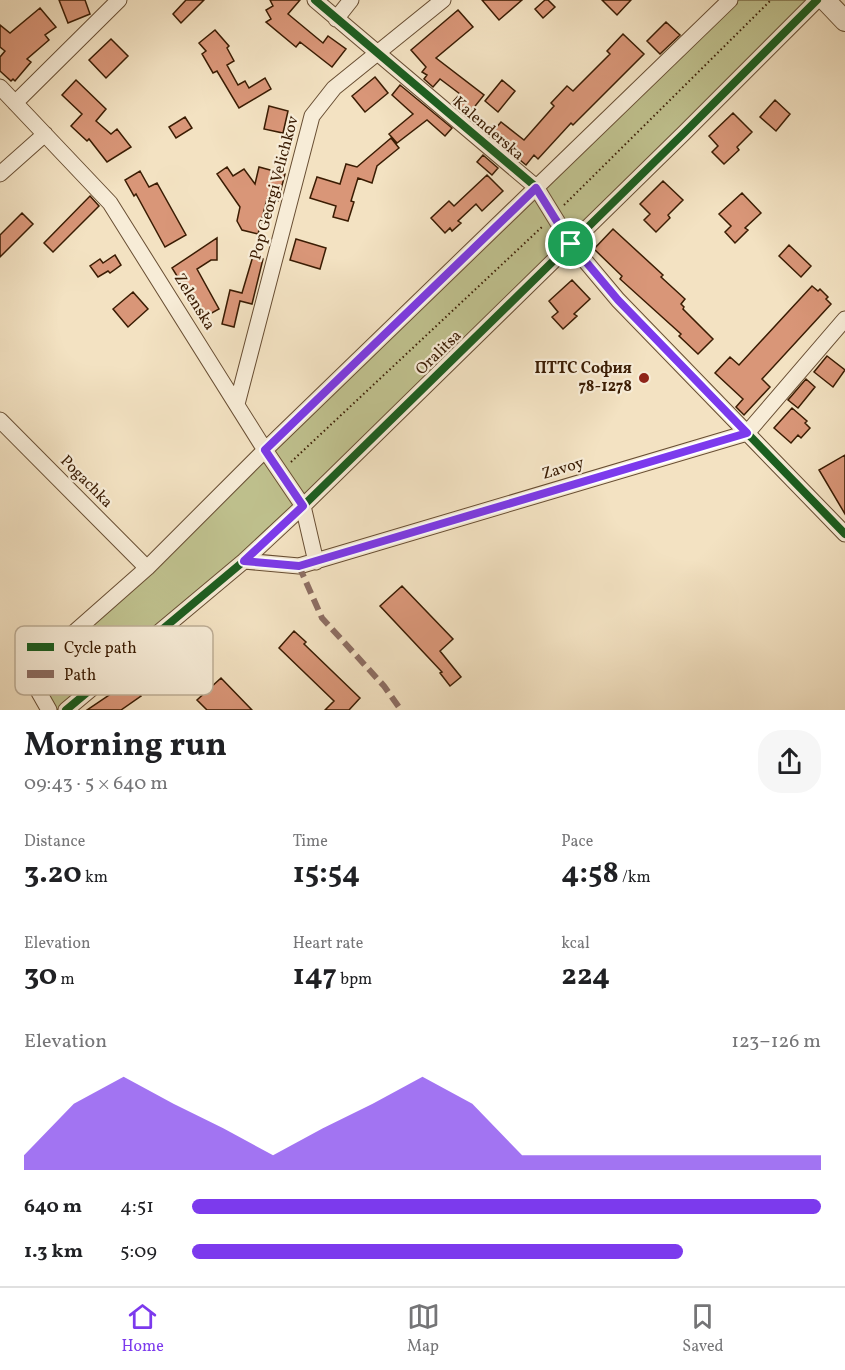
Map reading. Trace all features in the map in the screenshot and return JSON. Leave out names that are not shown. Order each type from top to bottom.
[{"type":"street","points":[[15,103],[120,0]]},
{"type":"street","name":"Kalenderska","points":[[315,0],[536,188],[571,244],[618,300],[845,534]]},
{"type":"street","points":[[336,19],[351,0]]},
{"type":"street","name":"Pop Georgi Velichkov","points":[[237,404],[312,116],[334,88],[443,0]]},
{"type":"street","points":[[81,626],[147,568],[265,450],[730,0]]},
{"type":"street","name":"Oralitsa","points":[[166,626],[244,561],[303,506],[817,0]]},
{"type":"street","points":[[825,0],[845,21]]},
{"type":"street","name":"Zelenska","points":[[0,87],[110,203],[265,450],[303,506],[316,562]]},
{"type":"street","points":[[0,174],[45,134]]},
{"type":"street","points":[[747,433],[845,319]]},
{"type":"street","name":"Pogachka","points":[[0,420],[147,568]]},
{"type":"street","name":"Zavoy","points":[[244,561],[299,566],[316,562],[747,433]]},
{"type":"street","points":[[40,695],[49,710]]},
{"type":"street","name":"Oralitsa","points":[[66,710],[84,695]]},
{"type":"path","points":[[280,473],[554,215],[771,0]]},
{"type":"green space","points":[[730,0],[817,0],[303,506],[164,626],[77,626]]},
{"type":"green space","points":[[40,695],[83,695],[66,710],[49,710]]},
{"type":"building","points":[[59,0],[85,0],[90,14],[68,23]]},
{"type":"building","points":[[186,0],[204,0],[181,23],[173,14]]},
{"type":"building","points":[[270,0],[300,0],[288,14],[323,43],[328,36],[346,49],[332,67],[300,42],[296,47],[266,22],[271,19],[266,10],[273,6]]},
{"type":"building","points":[[482,0],[522,0],[499,20]]},
{"type":"building","points":[[545,0],[555,7],[543,18],[535,9]]},
{"type":"building","points":[[602,0],[631,0],[617,15]]},
{"type":"building","points":[[40,8],[56,27],[45,35],[49,40],[27,59],[31,62],[15,81],[13,79],[11,81],[0,71],[0,57],[5,51],[0,47],[0,25],[10,33]]},
{"type":"building","points":[[458,10],[473,27],[436,58],[484,95],[468,115],[452,103],[460,94],[440,79],[433,87],[424,79],[427,75],[422,72],[426,67],[411,50]]},
{"type":"building","points":[[666,22],[680,35],[660,54],[647,41]]},
{"type":"building","points":[[215,30],[229,46],[227,48],[234,61],[227,65],[238,85],[245,81],[249,88],[265,78],[271,89],[239,108],[217,71],[213,73],[202,54],[206,51],[199,43]]},
{"type":"building","points":[[623,34],[644,54],[573,125],[571,123],[538,159],[534,155],[526,165],[490,135],[501,122],[524,140],[554,106],[551,103],[567,86],[573,91],[610,54],[607,51]]},
{"type":"building","points":[[111,39],[128,56],[106,78],[89,60]]},
{"type":"building","points":[[375,77],[388,93],[365,112],[352,96]]},
{"type":"building","points":[[76,80],[106,109],[96,121],[111,134],[117,129],[131,147],[107,162],[89,139],[87,141],[71,126],[82,114],[62,95]]},
{"type":"building","points":[[502,80],[515,91],[498,112],[485,101]]},
{"type":"building","points":[[400,85],[452,128],[445,136],[427,120],[397,143],[389,134],[413,114],[392,95]]},
{"type":"building","points":[[775,100],[790,114],[776,131],[760,117]]},
{"type":"building","points":[[269,106],[288,111],[283,133],[264,129]]},
{"type":"building","points":[[733,113],[752,132],[737,147],[739,150],[724,164],[712,152],[718,146],[709,136]]},
{"type":"building","points":[[185,117],[192,128],[176,138],[169,127]]},
{"type":"building","points":[[391,138],[399,148],[377,166],[372,183],[358,178],[348,221],[333,217],[336,206],[310,198],[317,177],[340,184],[346,164],[357,167]]},
{"type":"building","points":[[483,155],[498,168],[492,175],[477,162]]},
{"type":"building","points":[[227,167],[233,176],[244,169],[255,184],[259,167],[285,174],[278,201],[267,199],[258,234],[242,230],[237,221],[240,207],[217,174]]},
{"type":"building","points":[[140,171],[149,187],[157,183],[186,235],[165,247],[136,194],[134,196],[125,180]]},
{"type":"building","points":[[487,175],[503,191],[482,211],[476,204],[458,221],[461,223],[452,231],[450,228],[445,233],[431,218],[449,201],[454,206]]},
{"type":"building","points":[[663,181],[683,200],[656,232],[644,220],[650,214],[640,204]]},
{"type":"building","points":[[742,193],[761,213],[745,228],[748,230],[735,243],[725,232],[731,226],[719,214]]},
{"type":"building","points":[[90,196],[99,206],[53,252],[44,243]]},
{"type":"building","points":[[22,213],[33,224],[0,257],[0,235]]},
{"type":"building","points":[[613,229],[663,275],[661,277],[685,299],[681,304],[683,309],[713,339],[698,354],[679,336],[681,334],[620,279],[622,276],[594,249]]},
{"type":"building","points":[[217,238],[217,260],[211,260],[197,269],[219,309],[201,319],[192,304],[194,303],[172,268]]},
{"type":"building","points":[[296,239],[326,248],[320,269],[290,260]]},
{"type":"building","points":[[789,245],[811,266],[801,277],[779,256]]},
{"type":"building","points":[[115,255],[121,265],[110,273],[108,271],[98,277],[90,266],[100,259],[103,263]]},
{"type":"building","points":[[253,256],[263,259],[252,304],[240,301],[234,327],[222,324],[230,290],[242,293]]},
{"type":"building","points":[[572,280],[590,299],[574,314],[577,316],[563,329],[552,317],[558,312],[549,301]]},
{"type":"building","points":[[812,286],[818,291],[820,289],[831,304],[762,379],[770,387],[744,415],[736,407],[743,399],[715,373],[730,357],[739,365]]},
{"type":"building","points":[[133,292],[148,309],[128,327],[113,309]]},
{"type":"building","points":[[827,356],[845,370],[833,387],[814,372]]},
{"type":"building","points":[[806,379],[815,387],[798,408],[788,400]]},
{"type":"building","points":[[792,408],[807,421],[805,423],[810,428],[801,438],[798,435],[791,443],[774,428]]},
{"type":"building","points":[[845,455],[845,514],[819,470]]},
{"type":"building","points":[[402,586],[453,639],[440,651],[461,677],[450,686],[440,673],[442,672],[380,606]]},
{"type":"building","points":[[294,631],[306,642],[304,644],[360,698],[349,710],[325,710],[334,701],[279,648]]},
{"type":"building","points":[[221,678],[252,710],[207,710],[197,700],[202,695],[213,695],[213,685]]},
{"type":"building","points":[[109,695],[141,696],[121,710],[87,710]]},
{"type":"marked path","points":[[299,566],[322,618],[384,686],[401,710]]},
{"type":"cycle path","points":[[315,0],[536,187],[571,244],[618,300],[845,534]]},
{"type":"cycle path","points":[[166,626],[244,561],[303,506],[817,0]]},
{"type":"cycle path","points":[[66,710],[84,695]]},
{"type":"place","name":"ПТТС София 78-1278","points":[[644,378]]},
{"type":"route","points":[[536,188],[571,244],[618,300],[747,433],[299,566],[244,561],[303,506],[265,450],[536,188]]}]
